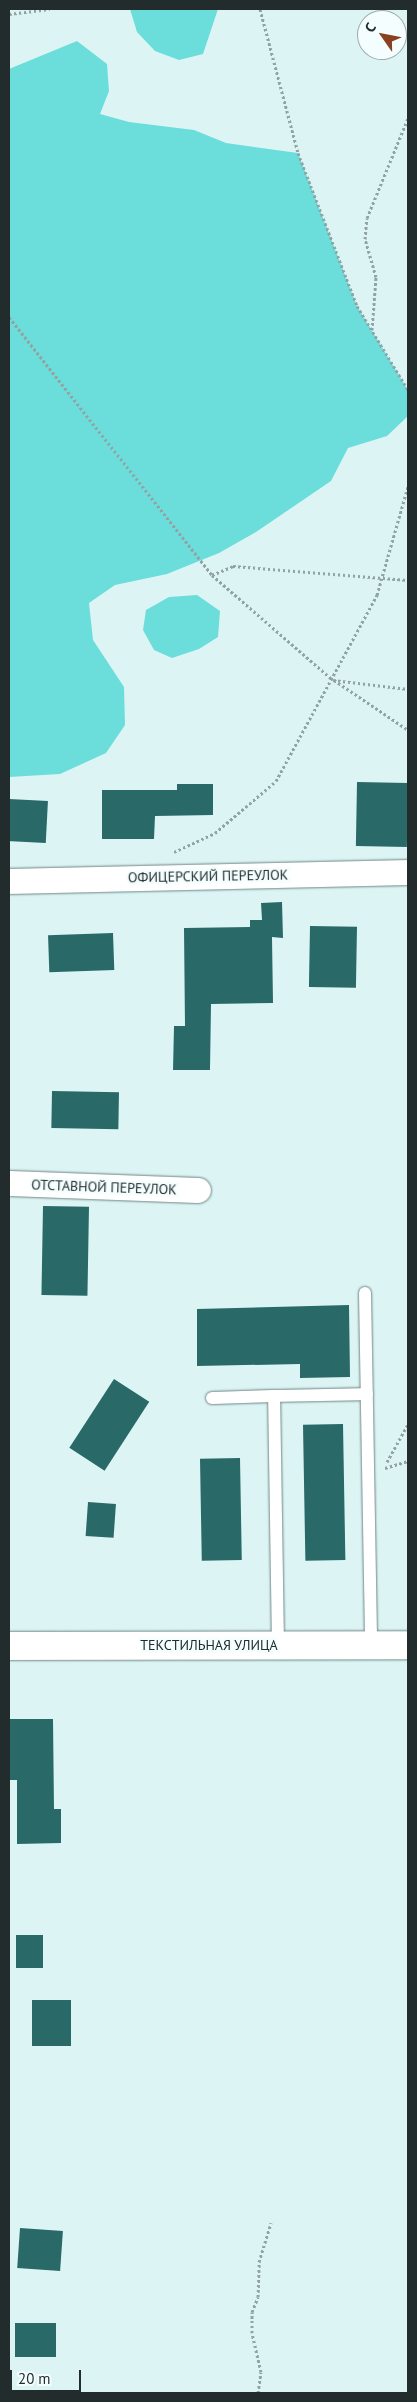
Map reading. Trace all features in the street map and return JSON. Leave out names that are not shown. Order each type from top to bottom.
[{"type":"main road","name":"ТЕКСТИЛЬНАЯ УЛИЦА","points":[[9,1646],[408,1645]]},
{"type":"street","name":"ОФИЦЕРСКИЙ ПЕРЕУЛОК","points":[[9,881],[408,872]]},
{"type":"street","name":"ОТСТАВНОЙ ПЕРЕУЛОК","points":[[9,1183],[198,1190]]},
{"type":"lane","points":[[365,1293],[371,1645]]},
{"type":"lane","points":[[212,1398],[367,1394]]},
{"type":"lane","points":[[274,1396],[278,1645]]},
{"type":"path","points":[[9,14],[50,9]]},
{"type":"path","points":[[260,9],[298,153],[356,306],[408,390]]},
{"type":"path","points":[[372,332],[376,277],[365,239],[367,218],[408,118]]},
{"type":"path","points":[[9,317],[212,575],[333,680],[408,730]]},
{"type":"path","points":[[165,856],[215,833],[276,781],[333,680],[377,595],[408,486]]},
{"type":"path","points":[[212,575],[233,566],[408,580]]},
{"type":"path","points":[[333,680],[408,689]]},
{"type":"path","points":[[382,1469],[408,1424]]},
{"type":"path","points":[[258,2393],[261,2372],[252,2333],[252,2312],[258,2297],[259,2262],[271,2223]]},
{"type":"shaded area","points":[[130,9],[218,9],[203,54],[179,60],[155,51],[137,32]]},
{"type":"shaded area","points":[[77,41],[107,64],[109,91],[100,114],[129,122],[194,130],[226,143],[298,153],[357,306],[408,390],[408,416],[387,436],[348,448],[331,481],[256,532],[219,553],[167,574],[115,585],[89,603],[93,640],[124,687],[125,725],[106,753],[60,774],[9,777],[9,69]]},
{"type":"shaded area","points":[[197,595],[220,611],[218,637],[199,649],[172,658],[154,650],[143,630],[146,610],[169,597]]},
{"type":"building","points":[[357,782],[408,783],[407,847],[356,846]]},
{"type":"building","points":[[177,784],[213,784],[213,815],[155,816],[154,839],[102,839],[102,790],[177,790]]},
{"type":"building","points":[[9,799],[48,801],[46,843],[9,841]]},
{"type":"building","points":[[282,902],[283,938],[272,937],[273,1003],[211,1004],[210,1070],[173,1070],[174,1026],[185,1026],[184,928],[250,927],[250,920],[262,920],[261,903]]},
{"type":"building","points":[[310,926],[357,927],[356,988],[309,987]]},
{"type":"building","points":[[113,933],[114,970],[49,972],[48,935]]},
{"type":"building","points":[[52,1091],[119,1092],[118,1129],[51,1128]]},
{"type":"building","points":[[43,1206],[89,1207],[87,1296],[41,1295]]},
{"type":"building","points":[[349,1305],[350,1377],[300,1378],[300,1364],[197,1366],[197,1309]]},
{"type":"building","points":[[114,1379],[149,1402],[105,1471],[69,1448]]},
{"type":"building","points":[[343,1424],[345,1560],[305,1561],[303,1425]]},
{"type":"building","points":[[240,1458],[242,1560],[202,1561],[200,1459]]},
{"type":"building","points":[[88,1502],[116,1504],[114,1538],[86,1536]]},
{"type":"building","points":[[9,1719],[53,1719],[54,1809],[61,1809],[61,1843],[17,1844],[17,1780],[9,1780]]},
{"type":"building","points":[[16,1935],[43,1935],[43,1968],[16,1968]]},
{"type":"building","points":[[32,2000],[71,2000],[71,2046],[32,2046]]},
{"type":"building","points":[[20,2228],[63,2231],[60,2271],[17,2268]]},
{"type":"building","points":[[15,2323],[56,2323],[56,2357],[15,2357]]}]
